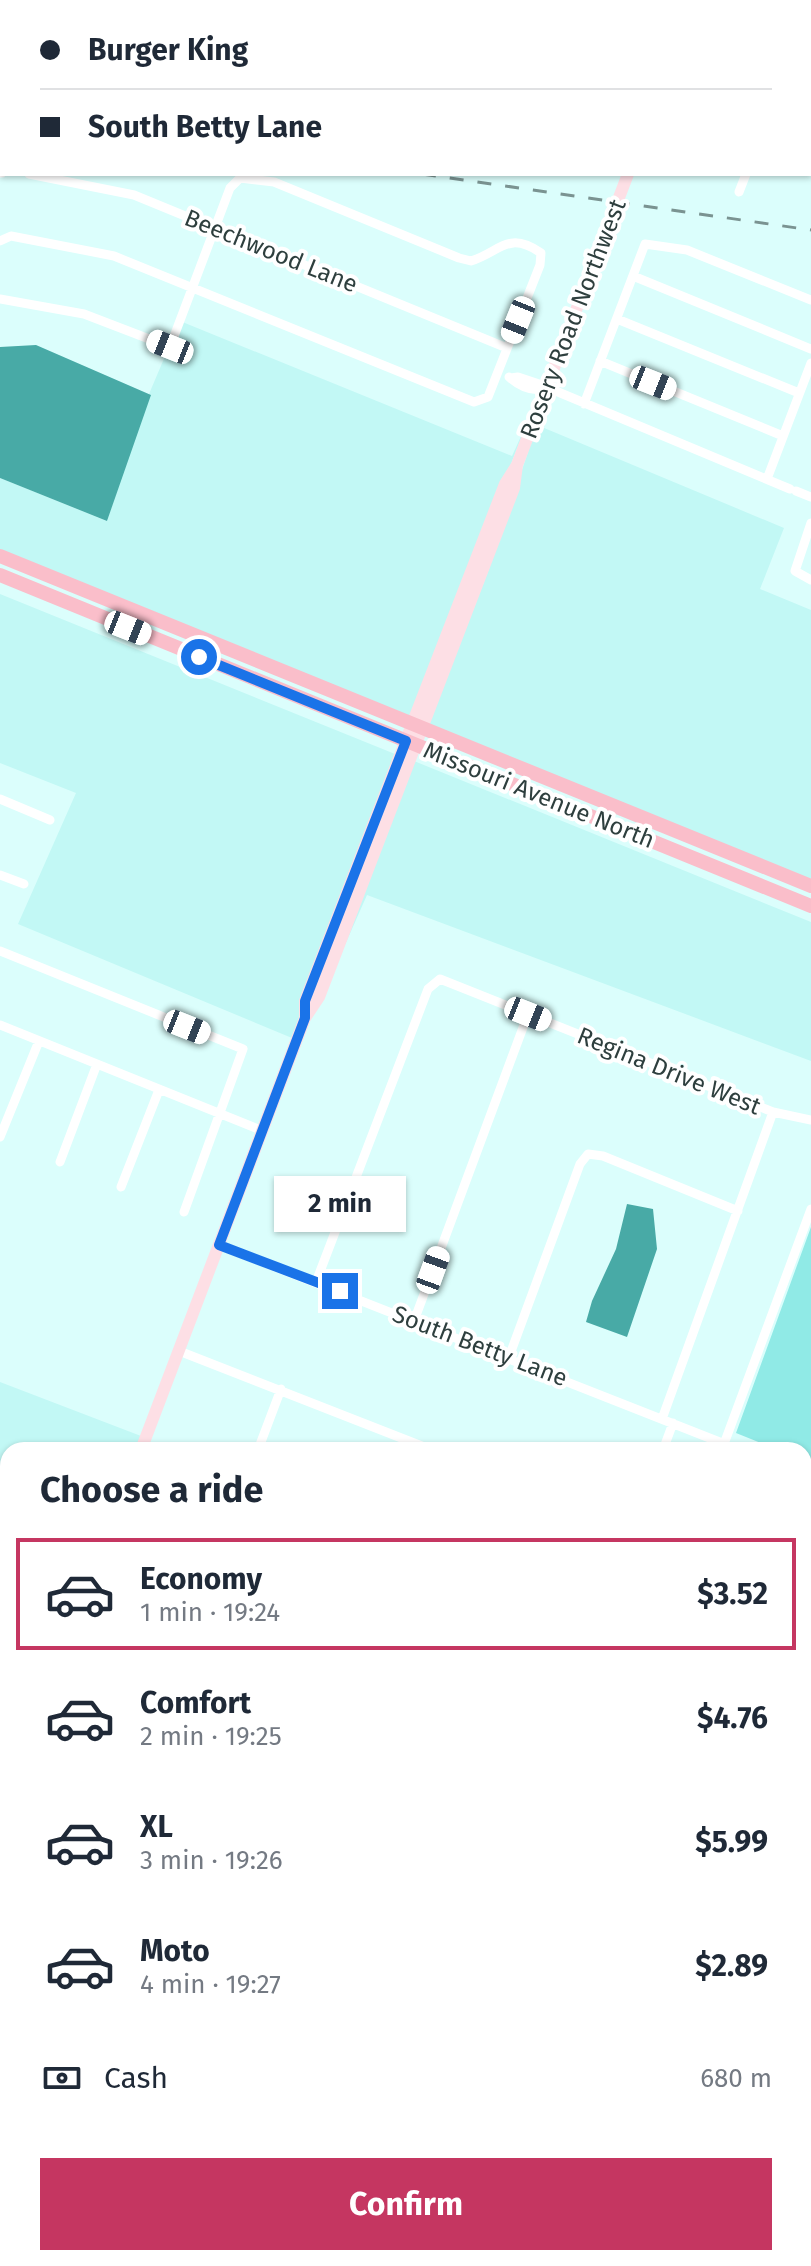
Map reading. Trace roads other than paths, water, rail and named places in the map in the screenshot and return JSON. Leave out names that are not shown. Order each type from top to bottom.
[{"type":"main road","name":"Missouri Avenue North","points":[[0,556],[811,886]]},
{"type":"main road","name":"Missouri Avenue North","points":[[0,575],[811,906]]},
{"type":"main road","points":[[116,623],[130,621],[141,613]]},
{"type":"main road","points":[[147,636],[159,630],[234,660],[246,656]]},
{"type":"main road","points":[[561,803],[585,806],[649,830],[668,828]]},
{"type":"main road","points":[[652,841],[671,839],[715,855],[749,861]]},
{"type":"street","name":"Beechwood Lane","points":[[41,176],[107,187],[216,228],[507,348]]},
{"type":"street","name":"Rosery Road Northwest","points":[[417,726],[474,565],[505,484],[517,465],[627,176]]},
{"type":"street","points":[[739,192],[745,176]]},
{"type":"street","points":[[0,241],[11,236],[86,248],[193,288],[474,402],[488,397],[540,265],[541,253],[519,242],[502,244],[471,261],[274,182],[240,178],[230,188],[216,228],[193,288],[170,347],[84,314],[0,299]]},
{"type":"street","points":[[584,404],[645,244],[687,250],[811,300]]},
{"type":"street","points":[[633,276],[811,349]]},
{"type":"street","points":[[617,319],[799,393]]},
{"type":"street","points":[[600,361],[783,436]]},
{"type":"street","points":[[767,479],[811,363]]},
{"type":"street","points":[[498,373],[511,378],[515,384],[536,391],[545,389],[811,497]]},
{"type":"street","name":"Rosery Road Northwest","points":[[417,726],[463,622],[514,488],[517,465]]},
{"type":"street","points":[[811,523],[795,571],[811,580]]},
{"type":"street","points":[[463,622],[462,610],[475,575],[474,565]]},
{"type":"street","points":[[144,1442],[305,1018],[319,997],[417,726]]},
{"type":"street","points":[[0,799],[50,820]]},
{"type":"street","points":[[0,875],[24,884]]},
{"type":"street","points":[[0,951],[243,1049],[184,1212]]},
{"type":"street","name":"Regina Drive West","points":[[316,1282],[428,989],[440,979],[773,1112],[811,1120]]},
{"type":"street","points":[[414,1321],[528,1014]]},
{"type":"street","points":[[0,1025],[263,1131]]},
{"type":"street","points":[[0,1137],[39,1041]]},
{"type":"street","points":[[60,1162],[97,1064]]},
{"type":"street","points":[[121,1187],[159,1090]]},
{"type":"street","points":[[662,1419],[773,1112]]},
{"type":"street","points":[[509,1357],[580,1164],[588,1154],[603,1156],[738,1211]]},
{"type":"street","points":[[725,1442],[811,1209]]},
{"type":"street","name":"South Betty Lane","points":[[219,1245],[719,1442]]},
{"type":"street","points":[[179,1351],[412,1442]]},
{"type":"street","points":[[261,1442],[281,1389]]},
{"type":"street","points":[[666,1442],[673,1423]]},
{"type":"railway","points":[[436,176],[811,230]]}]
